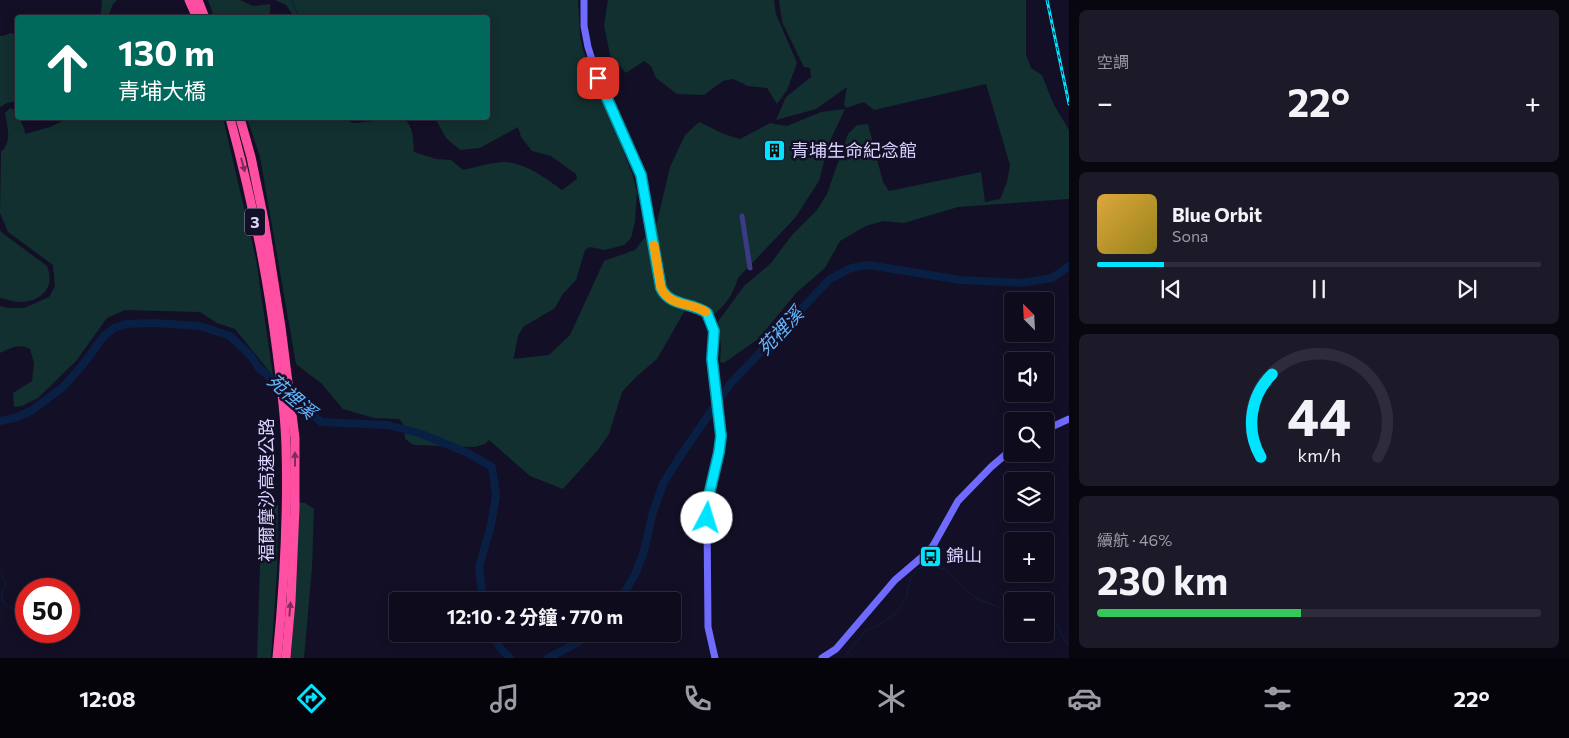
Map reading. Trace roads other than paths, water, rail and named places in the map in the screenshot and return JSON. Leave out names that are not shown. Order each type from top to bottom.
[{"type":"highway","points":[[189,0],[196,15]]},
{"type":"highway","points":[[198,0],[204,15]]},
{"type":"highway","name":"福爾摩沙高速公路","points":[[231,120],[249,190],[278,327]]},
{"type":"highway","name":"福爾摩沙高速公路","points":[[241,120],[251,156],[264,220],[278,327],[291,508],[291,601],[286,658]]},
{"type":"highway","name":"福爾摩沙高速公路","points":[[277,658],[291,508]]},
{"type":"main road","points":[[584,0],[584,26],[588,47],[598,78],[641,175],[661,288],[667,297],[675,302],[697,307],[707,313],[714,331],[712,359],[721,436],[708,499],[707,518],[708,627],[715,658]]},
{"type":"main road","points":[[1054,426],[1069,419]]},
{"type":"main road","points":[[822,658],[836,649],[896,580],[929,551],[958,501],[1004,456]]},
{"type":"street","points":[[742,216],[750,268]]},
{"type":"waterway","points":[[292,0],[299,15]]},
{"type":"waterway","name":"苑裡溪","points":[[625,592],[635,575],[644,551],[653,512],[664,482],[679,458],[730,384],[830,279],[851,268],[868,265],[961,280],[1021,283],[1052,278],[1069,266]]},
{"type":"waterway","name":"苑裡溪","points":[[0,421],[15,418],[31,411],[63,387],[104,336],[114,328],[126,324],[154,323],[200,326],[230,336],[250,355],[259,368],[321,422],[388,425],[419,433],[468,453],[492,467],[496,495],[491,525],[479,567],[482,592]]},
{"type":"waterway","points":[[844,658],[865,631],[879,625],[895,614],[906,598],[911,577],[918,569],[927,565],[945,569],[977,599],[1004,609]]},
{"type":"waterway","points":[[0,571],[6,583],[1,596],[4,604],[15,609]]},
{"type":"waterway","points":[[1054,620],[1069,645]]},
{"type":"waterway","name":"苑裡溪","points":[[497,642],[510,658]]},
{"type":"waterway","name":"苑裡溪","points":[[548,658],[578,642]]},
{"type":"railway","points":[[1047,0],[1069,104]]},
{"type":"place","name":"青埔生命紀念館","points":[[775,151]]},
{"type":"place","name":"錦山","points":[[930,556]]}]
